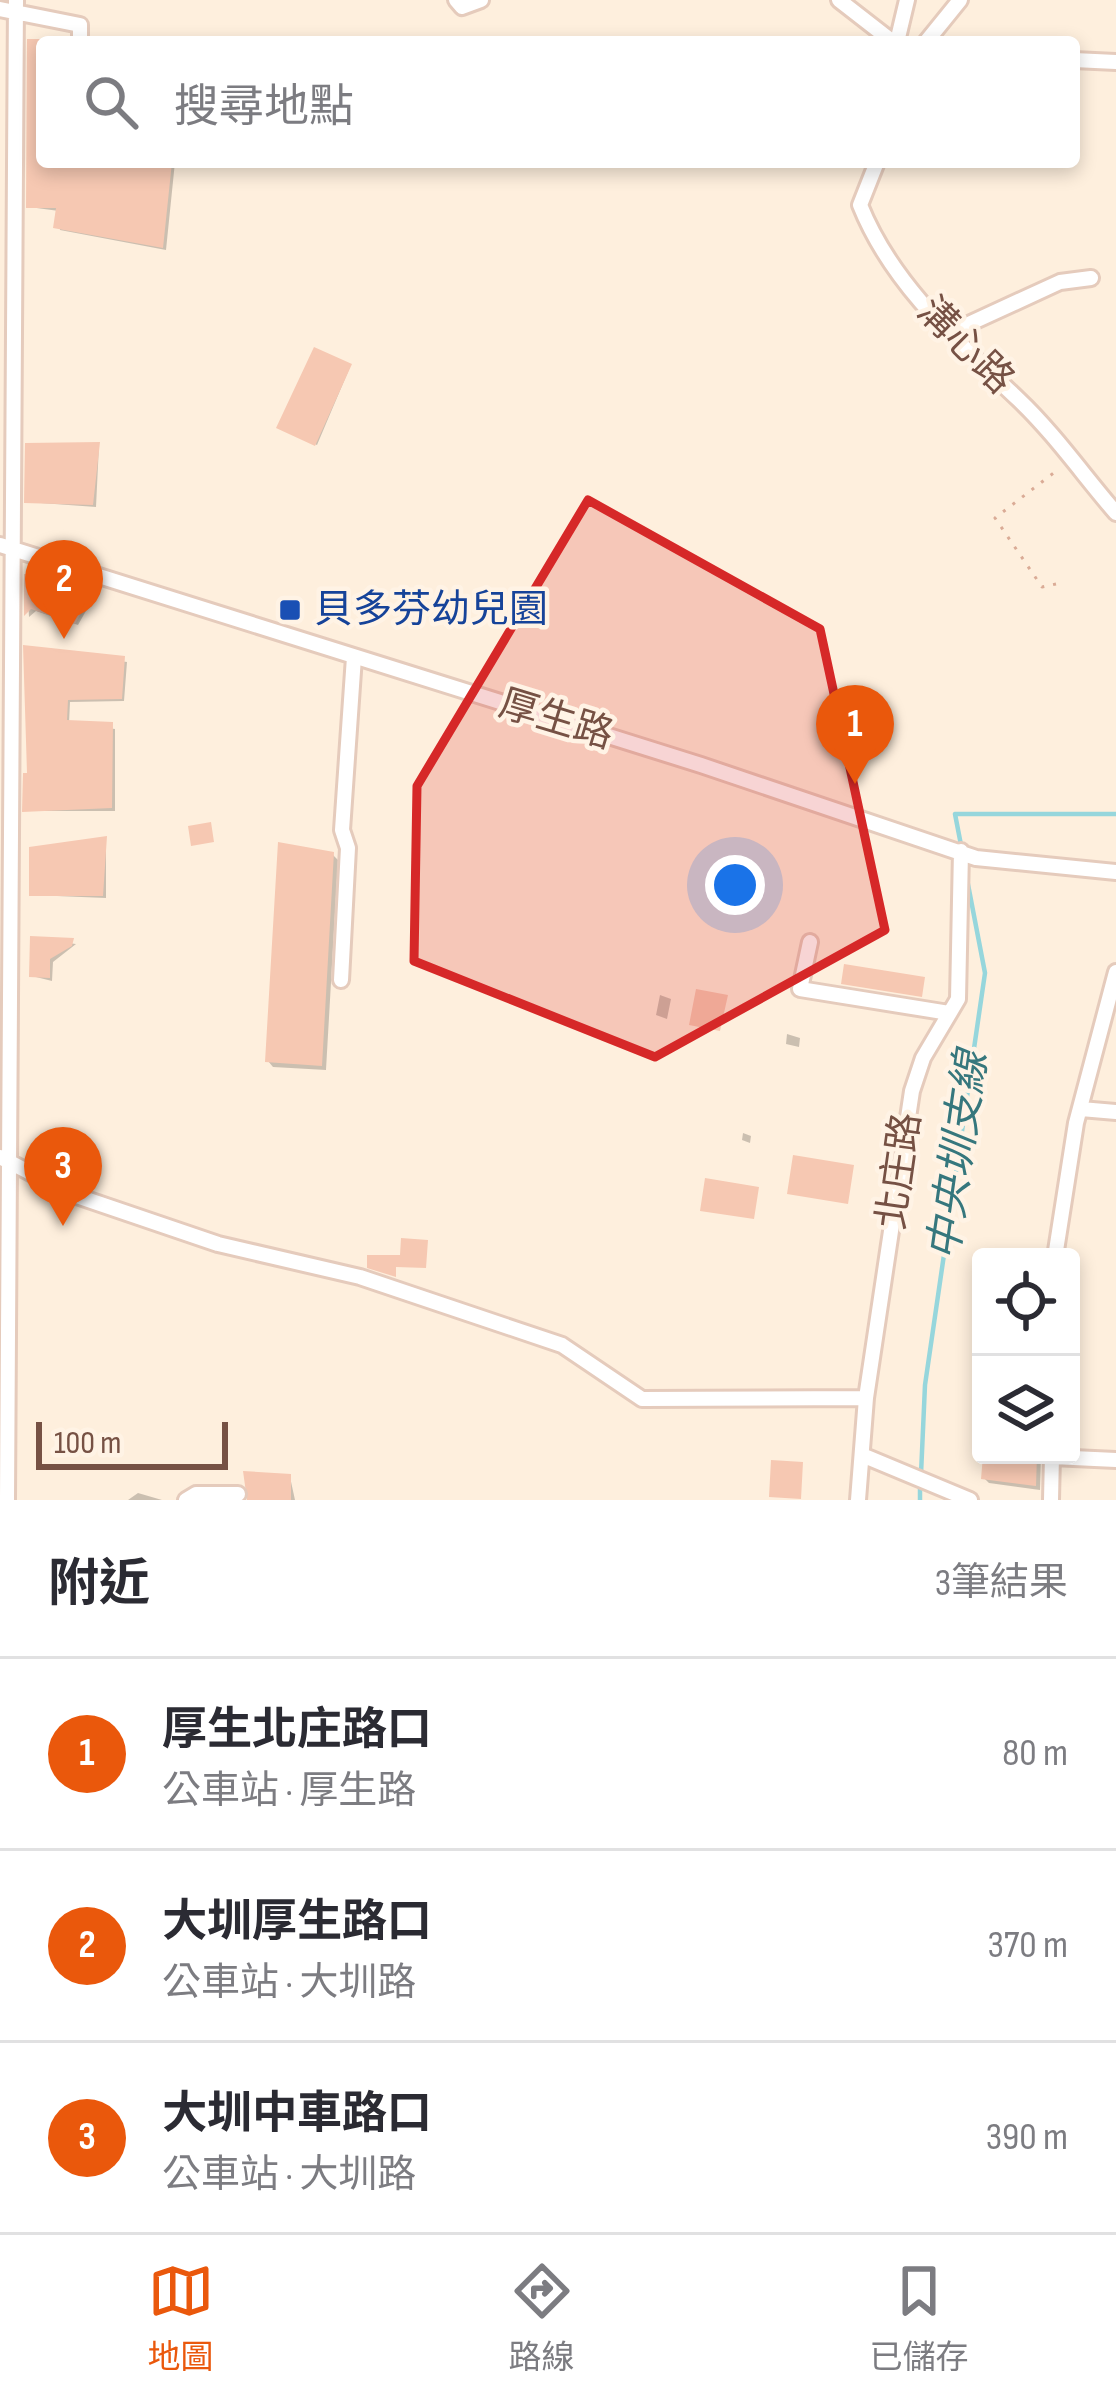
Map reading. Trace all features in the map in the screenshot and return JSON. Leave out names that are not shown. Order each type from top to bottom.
[{"type":"street","points":[[456,0],[462,7],[481,0]]},
{"type":"street","points":[[839,0],[887,36]]},
{"type":"street","points":[[897,36],[907,0]]},
{"type":"street","points":[[931,36],[960,0]]},
{"type":"street","points":[[0,9],[16,6],[80,25],[80,36]]},
{"type":"street","points":[[7,1500],[6,546],[16,6]]},
{"type":"street","points":[[1080,60],[1116,62]]},
{"type":"street","name":"溝心路","points":[[874,168],[861,194],[861,211],[908,287],[1116,513]]},
{"type":"street","points":[[950,333],[1060,282],[1091,278]]},
{"type":"street","name":"厚生路","points":[[6,546],[976,858],[1116,872]]},
{"type":"street","points":[[341,980],[348,848],[342,830],[354,657]]},
{"type":"street","name":"北庄路","points":[[859,1500],[866,1398],[912,1091],[923,1058],[958,999],[961,850]]},
{"type":"street","points":[[810,942],[800,989],[950,1013]]},
{"type":"street","points":[[1057,1248],[1081,1109],[1110,1016],[1116,972]]},
{"type":"street","points":[[1081,1109],[1116,1112]]},
{"type":"street","points":[[5,1161],[70,1194],[218,1244],[360,1277],[562,1345],[642,1399],[866,1398]]},
{"type":"street","points":[[862,1455],[970,1500]]},
{"type":"street","points":[[1080,1458],[1116,1460]]},
{"type":"street","points":[[1051,1500],[1052,1464]]},
{"type":"street","points":[[186,1500],[196,1494],[238,1493]]},
{"type":"path","points":[[1055,584],[1042,587],[995,518],[1071,460]]},
{"type":"highlighted area","points":[[588,500],[820,629],[885,930],[655,1057],[414,961],[417,786]]},
{"type":"building","points":[[27,39],[36,39],[36,168],[171,168],[163,248],[53,228],[56,208],[26,208]]},
{"type":"building","points":[[314,347],[352,364],[315,446],[276,428]]},
{"type":"building","points":[[100,442],[93,505],[24,503],[25,443]]},
{"type":"building","points":[[41,573],[40,579],[95,587],[75,624],[31,609],[24,616],[24,574]]},
{"type":"building","points":[[23,645],[125,656],[122,699],[68,700],[67,720],[113,722],[112,808],[22,812],[23,773],[27,773]]},
{"type":"building","points":[[211,822],[214,842],[191,846],[188,826]]},
{"type":"building","points":[[107,836],[103,896],[29,896],[29,847]]},
{"type":"building","points":[[278,842],[334,852],[322,1066],[265,1062]]},
{"type":"building","points":[[30,936],[74,938],[72,946],[50,959],[50,978],[29,977]]},
{"type":"building","points":[[844,964],[925,977],[922,997],[841,984]]},
{"type":"building","points":[[696,989],[728,995],[720,1031],[689,1025]]},
{"type":"building","points":[[793,1155],[854,1165],[848,1204],[787,1194]]},
{"type":"building","points":[[705,1178],[759,1187],[754,1219],[700,1211]]},
{"type":"building","points":[[401,1238],[428,1240],[426,1268],[396,1267],[396,1277],[367,1268],[367,1255],[400,1255]]},
{"type":"building","points":[[771,1460],[803,1462],[801,1499],[769,1497]]},
{"type":"building","points":[[982,1464],[1037,1464],[1036,1486],[981,1479]]},
{"type":"building","points":[[243,1471],[291,1474],[291,1500],[247,1500]]},
{"type":"waterway","points":[[961,845],[955,814],[1116,814]]},
{"type":"waterway","name":"中央圳支線","points":[[921,1474],[925,1385],[985,973],[966,874]]},
{"type":"waterway","name":"中央圳支線","points":[[920,1486],[920,1500]]},
{"type":"place","name":"貝多芬幼兒園","points":[[290,610]]},
{"type":"place","name":"大圳厚生路口","points":[[64,639]]},
{"type":"place","name":"厚生北庄路口","points":[[855,784]]},
{"type":"place","name":"大圳中車路口","points":[[63,1226]]}]
